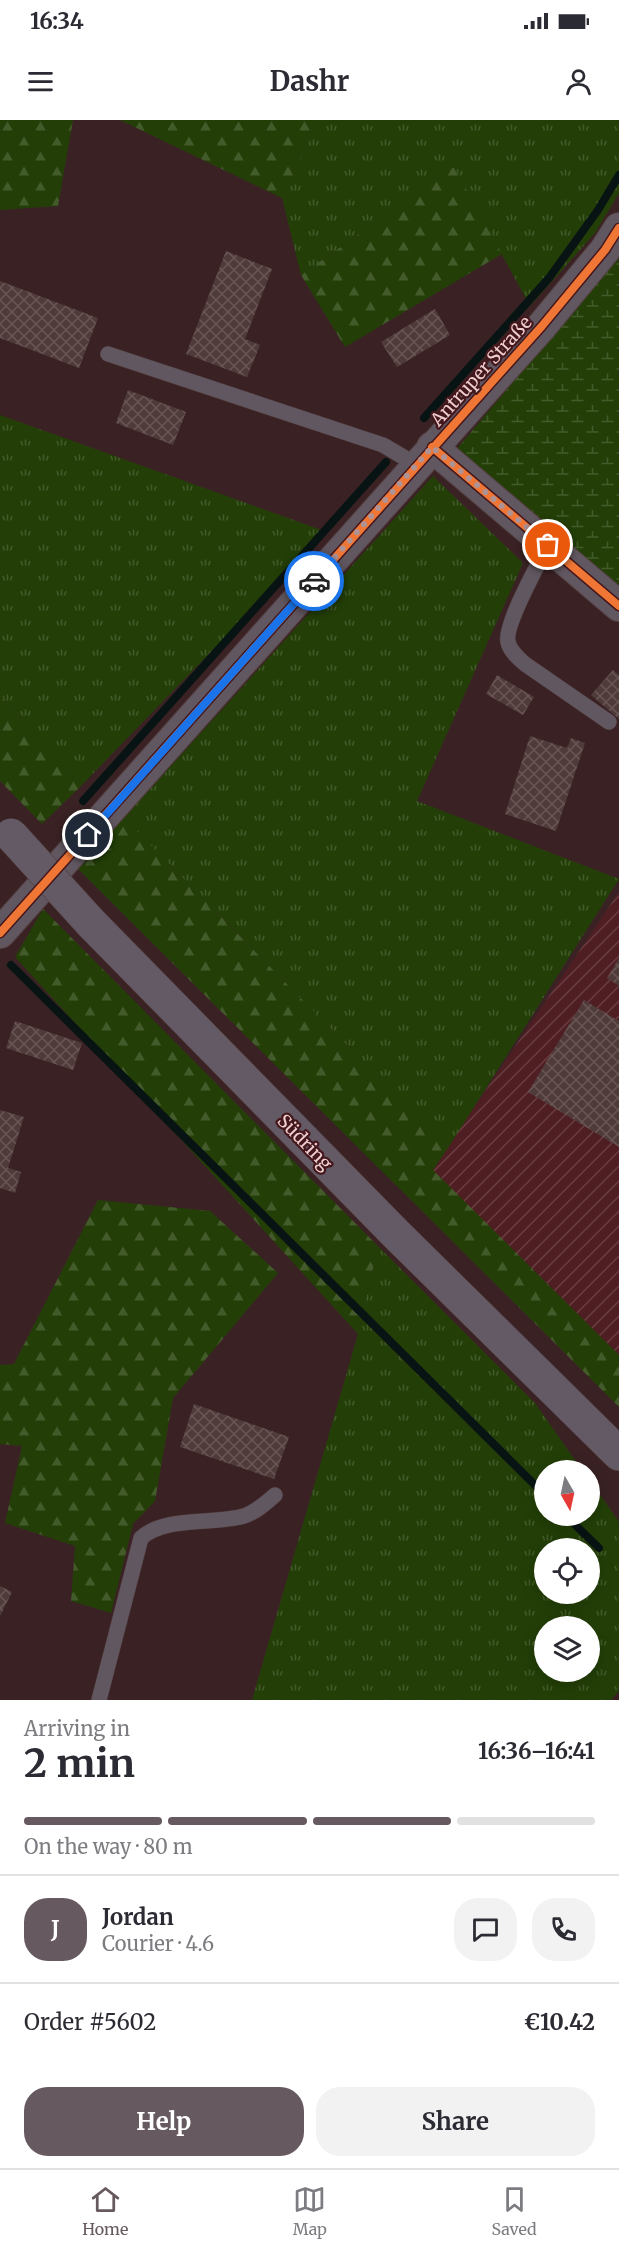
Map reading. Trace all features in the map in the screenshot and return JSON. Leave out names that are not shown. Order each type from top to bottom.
[{"type":"main road","name":"Südring","points":[[5,829],[91,923],[396,1234],[619,1454]]},
{"type":"street","name":"Antruper Straße","points":[[0,933],[542,326],[605,250],[619,228]]},
{"type":"street","points":[[425,456],[548,545],[619,606]]},
{"type":"lane","points":[[108,354],[383,445],[425,456]]},
{"type":"lane","points":[[548,545],[512,620],[507,640],[515,654],[525,664],[609,722]]},
{"type":"lane","points":[[99,1700],[141,1538],[150,1530],[166,1526],[204,1523],[245,1515],[275,1496]]},
{"type":"shaded area","points":[[619,892],[619,1355],[432,1170]]},
{"type":"green space","points":[[0,120],[73,120],[58,206],[0,210]]},
{"type":"green space","points":[[120,120],[319,120],[282,198]]},
{"type":"green space","points":[[319,120],[619,120],[619,193],[595,233],[530,306],[454,167],[301,275],[282,198]]},
{"type":"green space","points":[[454,167],[502,254],[345,347],[301,275]]},
{"type":"green space","points":[[619,257],[619,591],[455,451]]},
{"type":"green space","points":[[0,415],[327,532],[81,786],[0,694]]},
{"type":"green space","points":[[433,476],[523,563],[417,801],[619,879],[448,1148],[124,818]]},
{"type":"green space","points":[[0,694],[81,786],[42,824],[0,781]]},
{"type":"green space","points":[[124,818],[448,1148],[433,1170],[619,1355],[619,1407],[76,867]]},
{"type":"green space","points":[[43,909],[378,1246],[358,1334],[15,957]]},
{"type":"green space","points":[[98,1200],[210,1211],[278,1273],[173,1398],[155,1501],[133,1524],[111,1613],[71,1601],[75,1546],[5,1523],[22,1446],[0,1444],[0,1365],[14,1364]]},
{"type":"green space","points":[[378,1246],[535,1403],[575,1460],[534,1460],[534,1526],[600,1526],[600,1494],[619,1522],[619,1691],[611,1700],[252,1700],[358,1334]]},
{"type":"building","points":[[226,251],[272,269],[245,339],[260,345],[247,377],[186,354]]},
{"type":"building","points":[[0,281],[98,318],[79,368],[0,338]]},
{"type":"building","points":[[435,309],[450,335],[397,367],[381,342]]},
{"type":"building","points":[[128,390],[186,412],[173,445],[116,423]]},
{"type":"building","points":[[613,670],[619,675],[619,719],[591,695]]},
{"type":"building","points":[[497,675],[534,697],[523,715],[486,694]]},
{"type":"building","points":[[530,736],[567,748],[571,738],[585,743],[556,831],[505,814]]},
{"type":"building","points":[[619,958],[619,986],[607,978]]},
{"type":"building","points":[[584,1000],[619,1021],[619,1147],[528,1092]]},
{"type":"building","points":[[15,1021],[82,1043],[73,1070],[6,1048]]},
{"type":"building","points":[[0,1110],[24,1117],[8,1168],[21,1172],[15,1193],[0,1188]]},
{"type":"building","points":[[194,1404],[289,1437],[274,1479],[180,1447]]},
{"type":"building","points":[[0,1586],[12,1592],[0,1616]]},
{"type":"waterway","points":[[424,418],[549,278],[598,210],[619,175]]},
{"type":"waterway","points":[[83,801],[386,462]]},
{"type":"waterway","points":[[11,965],[534,1484]]},
{"type":"waterway","points":[[576,1526],[589,1538]]},
{"type":"cycle path","points":[[0,933],[542,326],[605,250],[619,228]]},
{"type":"cycle path","points":[[432,447],[619,606]]},
{"type":"way so far","points":[[314,581],[432,447],[548,545]]},
{"type":"route","points":[[88,835],[314,581]]}]
